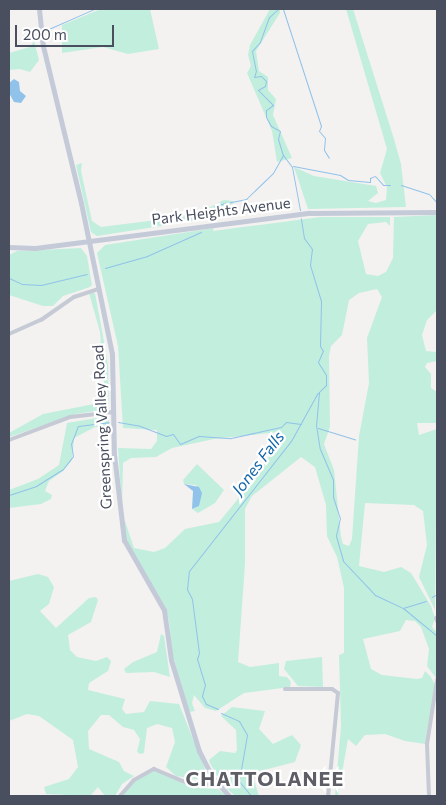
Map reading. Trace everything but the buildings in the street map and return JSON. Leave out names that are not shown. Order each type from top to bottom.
[{"type":"main road","name":"Greenspring Valley Road","points":[[39,9],[43,46],[90,241],[112,354],[116,473],[124,540],[164,610],[169,652],[199,751],[218,784],[229,796]]},
{"type":"main road","name":"Park Heights Avenue","points":[[10,249],[90,241],[310,213],[437,212]]},
{"type":"street","points":[[9,334],[41,320],[74,297],[99,289]]},
{"type":"street","points":[[9,440],[70,417],[114,412]]},
{"type":"street","points":[[429,796],[427,744],[437,680]]},
{"type":"street","points":[[285,689],[332,689],[338,692],[328,796]]},
{"type":"street","points":[[120,796],[134,780],[154,769],[192,785],[218,784]]},
{"type":"green space","points":[[101,9],[150,9],[159,49],[128,54],[103,47],[62,53],[62,25]]},
{"type":"green space","points":[[270,9],[280,9],[280,13],[256,51],[259,71],[268,77],[268,90],[276,99],[273,115],[292,158],[277,162],[272,131],[247,73],[251,66],[248,55],[250,45]]},
{"type":"green space","points":[[346,9],[353,9],[394,139],[401,164],[406,207],[308,209],[294,167],[314,176],[376,186],[378,193],[368,201],[376,203],[386,200],[387,187],[380,173],[387,149]]},
{"type":"green space","points":[[34,41],[39,60],[30,72],[20,69],[9,70],[9,53],[30,47]]},
{"type":"green space","points":[[82,163],[81,171],[92,221],[101,227],[204,214],[208,208],[224,200],[233,201],[234,203],[215,212],[213,218],[97,236],[91,232],[76,165]]},
{"type":"green space","points":[[437,215],[437,310],[427,320],[422,335],[426,351],[437,352],[437,361],[427,363],[425,367],[431,374],[431,388],[437,392],[437,423],[417,423],[419,435],[437,429],[435,610],[419,577],[427,545],[423,511],[414,505],[365,503],[359,566],[384,572],[401,567],[411,573],[431,606],[435,618],[432,627],[437,632],[436,678],[427,666],[429,649],[421,627],[415,621],[406,620],[400,631],[363,639],[371,669],[382,675],[417,679],[422,678],[425,671],[431,677],[435,685],[425,744],[405,741],[385,734],[365,735],[356,746],[348,739],[338,796],[335,796],[341,726],[339,655],[344,653],[344,588],[337,557],[327,536],[326,505],[315,467],[301,457],[252,496],[245,509],[245,564],[238,662],[250,667],[279,663],[279,676],[287,677],[291,682],[290,687],[244,693],[216,711],[205,708],[194,695],[192,703],[195,711],[188,712],[172,652],[169,621],[164,605],[142,570],[126,538],[123,522],[125,521],[134,548],[154,552],[165,548],[185,529],[219,522],[256,477],[283,435],[279,432],[214,439],[172,448],[156,457],[131,458],[123,463],[122,508],[118,448],[151,449],[157,441],[157,430],[123,428],[118,346],[97,253],[105,245],[214,228],[213,231],[320,217],[390,217],[390,226],[386,222],[368,224],[358,241],[366,274],[378,276],[386,272],[393,258],[394,217]],"holes":[[[377,289],[382,297],[367,338],[369,383],[359,436],[352,539],[349,546],[343,544],[341,537],[334,470],[324,444],[330,427],[329,356],[331,346],[342,335],[349,300],[359,293]]]},
{"type":"green space","points":[[81,248],[87,256],[92,285],[90,287],[63,296],[53,306],[43,306],[9,295],[9,255],[17,251]]},
{"type":"green space","points":[[89,293],[95,293],[103,336],[108,366],[109,409],[76,414],[9,437],[9,433],[43,414],[94,404],[105,393],[100,332]]},
{"type":"green space","points":[[109,416],[109,427],[95,427],[74,438],[72,460],[63,471],[49,481],[45,491],[52,495],[51,499],[41,504],[9,508],[9,490],[38,479],[59,465],[67,423]]},
{"type":"green space","points":[[197,464],[224,490],[215,503],[198,513],[192,509],[199,506],[196,485],[184,484],[183,480]]},
{"type":"green space","points":[[38,574],[48,577],[54,587],[49,604],[40,611],[56,628],[89,598],[96,597],[98,600],[91,622],[68,635],[70,650],[77,657],[96,661],[107,657],[111,661],[108,671],[89,683],[88,690],[125,699],[122,709],[126,714],[144,712],[150,701],[179,704],[207,774],[202,780],[176,776],[166,767],[175,742],[172,728],[157,724],[147,728],[144,753],[140,754],[137,752],[140,739],[134,730],[123,727],[109,715],[101,715],[88,731],[89,749],[119,762],[124,771],[134,776],[122,784],[115,796],[105,796],[98,787],[90,796],[46,794],[44,787],[69,779],[78,767],[73,740],[39,716],[27,714],[9,721],[9,581]]},
{"type":"green space","points":[[161,634],[164,636],[170,677],[154,672],[126,673],[124,669],[133,662],[157,652]]},
{"type":"green space","points":[[322,657],[323,687],[298,686],[284,669],[286,661]]},
{"type":"green space","points":[[232,707],[265,711],[259,729],[273,744],[292,735],[301,745],[295,762],[256,772],[254,780],[259,796],[235,796],[221,783],[209,760],[220,751],[235,753],[237,750],[236,730],[221,716]]},
{"type":"green space","points":[[154,770],[191,787],[218,789],[226,796],[121,796],[135,781]]},
{"type":"water","points":[[14,79],[19,82],[20,91],[26,96],[21,103],[14,102],[9,93],[9,83]]},
{"type":"water","points":[[184,484],[199,487],[202,493],[199,506],[192,509],[193,491]]},
{"type":"waterway","points":[[44,31],[94,9]]},
{"type":"waterway","name":"Jones Falls","points":[[278,9],[269,17],[260,42],[252,51],[256,71],[254,77],[261,76],[266,81],[265,86],[258,90],[273,105],[266,110],[266,117],[271,126],[280,131],[278,139],[283,155],[292,167],[300,210]]},
{"type":"waterway","points":[[283,9],[321,126],[319,131],[325,138],[324,150],[329,158]]},
{"type":"waterway","points":[[205,219],[216,205],[246,199],[273,173],[283,155]]},
{"type":"waterway","points":[[293,166],[340,175],[348,180],[370,182],[370,178],[375,176],[383,185],[390,185]]},
{"type":"waterway","points":[[401,185],[429,194],[437,203]]},
{"type":"waterway","name":"Jones Falls","points":[[218,709],[206,704],[202,696],[205,685],[197,659],[199,653],[192,599],[187,589],[189,571],[291,441],[317,394],[326,385],[326,375],[318,362],[323,351],[320,346],[321,301],[310,265],[312,249],[304,238],[301,218]]},
{"type":"waterway","points":[[105,268],[147,256],[201,232]]},
{"type":"waterway","points":[[9,278],[22,284],[41,285],[87,274]]},
{"type":"waterway","points":[[319,392],[316,425],[320,449],[333,480],[333,497],[340,518],[336,536],[343,561],[375,595],[403,608],[437,636]]},
{"type":"waterway","points":[[9,495],[36,486],[63,469],[73,456],[71,444],[78,426],[109,422]]},
{"type":"waterway","points":[[118,422],[140,426],[166,436],[173,434],[180,444],[199,436],[231,438],[281,427],[286,422],[301,424]]},
{"type":"waterway","points":[[318,428],[355,439]]},
{"type":"waterway","points":[[432,597],[437,594]]},
{"type":"waterway","points":[[403,608],[426,601]]},
{"type":"waterway","name":"Jones Falls","points":[[221,713],[239,721],[247,735],[239,781],[251,796]]},
{"type":"district","name":"CHATTOLANEE","points":[[265,778]]}]
